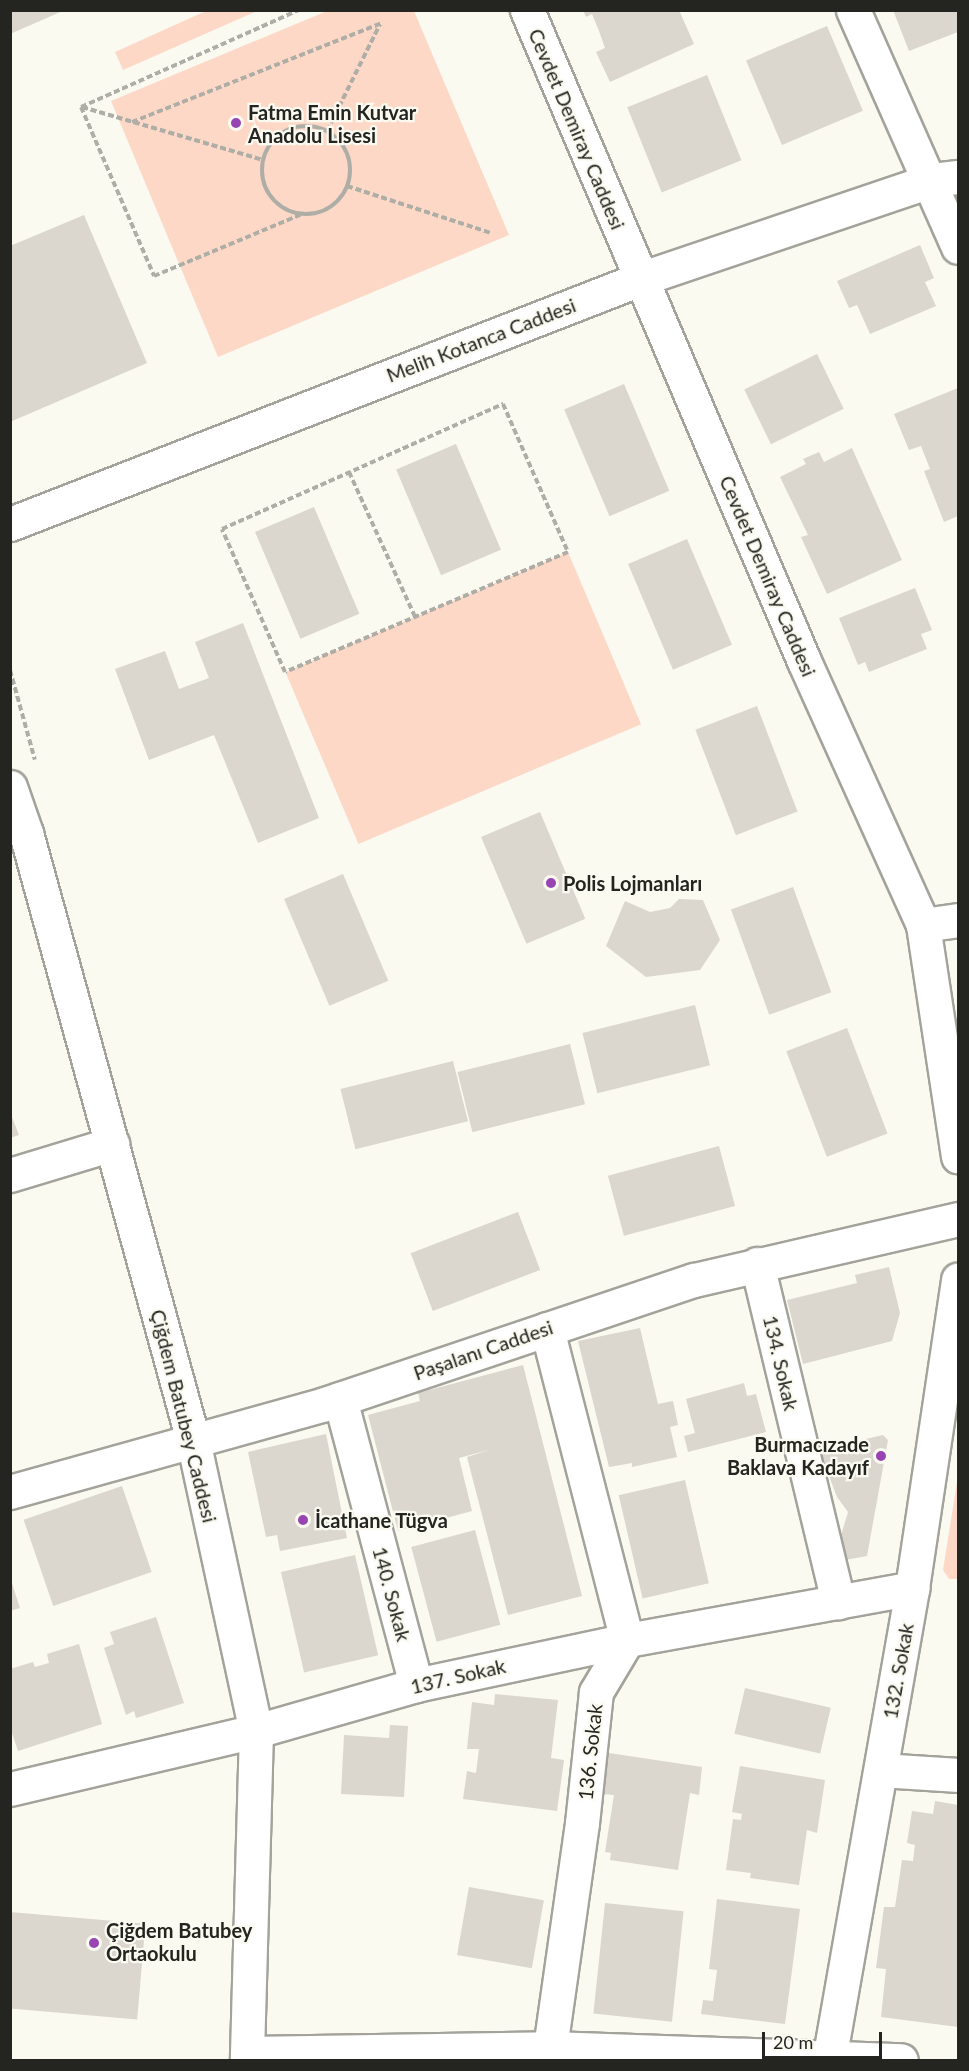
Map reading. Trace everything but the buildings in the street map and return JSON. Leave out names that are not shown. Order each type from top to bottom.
[{"type":"street","name":"Cevdet Demiray Caddesi","points":[[527,10],[804,661],[923,925],[958,1156]]},
{"type":"street","points":[[853,10],[945,178],[958,247]]},
{"type":"street","name":"Melih Kotanca Caddesi","points":[[10,524],[640,279],[945,178]]},
{"type":"street","name":"Çiğdem Batubey Caddesi","points":[[10,787],[112,1144],[193,1440],[256,1731],[247,2057]]},
{"type":"street","points":[[923,925],[958,920]]},
{"type":"street","points":[[10,1175],[112,1144]]},
{"type":"street","name":"Paşalanı Caddesi","points":[[10,1492],[340,1399],[694,1280],[958,1219]]},
{"type":"street","name":"134. Sokak","points":[[757,1264],[838,1602]]},
{"type":"street","name":"132. Sokak","points":[[829,2060],[912,1588],[958,1279]]},
{"type":"street","points":[[547,1329],[627,1640]]},
{"type":"street","name":"140. Sokak","points":[[340,1399],[416,1685]]},
{"type":"street","name":"137. Sokak","points":[[10,1789],[256,1731],[416,1685],[627,1640],[912,1588]]},
{"type":"street","name":"136. Sokak","points":[[550,2048],[582,1823],[596,1692],[627,1640]]},
{"type":"street","points":[[881,1770],[958,1775]]},
{"type":"street","points":[[247,2057],[550,2048],[901,2061]]},
{"type":"path","points":[[81,107],[299,10]]},
{"type":"path","points":[[132,122],[380,24],[327,130]]},
{"type":"path","points":[[81,107],[262,160]]},
{"type":"path","points":[[81,107],[154,276],[302,214],[330,208],[347,186],[349,157],[342,143],[327,130],[302,125],[287,129],[274,138],[262,160],[267,192],[288,211],[302,214]]},
{"type":"path","points":[[347,186],[491,233]]},
{"type":"path","points":[[503,404],[568,552],[416,616],[285,672],[222,529],[503,404]]},
{"type":"path","points":[[349,472],[416,616]]},
{"type":"shaded area","points":[[208,10],[257,11],[123,70],[115,52]]},
{"type":"shaded area","points":[[327,11],[414,11],[509,235],[218,357],[111,101]]},
{"type":"shaded area","points":[[568,552],[641,724],[358,844],[285,672]]},
{"type":"shaded area","points":[[958,1476],[958,1579],[949,1579],[943,1570]]},
{"type":"place","name":"Fatma Emin Kutvar Anadolu Lisesi","points":[[236,123]]},
{"type":"place","name":"Polis Lojmanları","points":[[551,883]]},
{"type":"place","name":"Burmacızade Baklava Kadayıf","points":[[881,1456]]},
{"type":"place","name":"İcathane Tügva","points":[[303,1520]]},
{"type":"place","name":"Çiğdem Batubey Ortaokulu","points":[[94,1943]]}]
